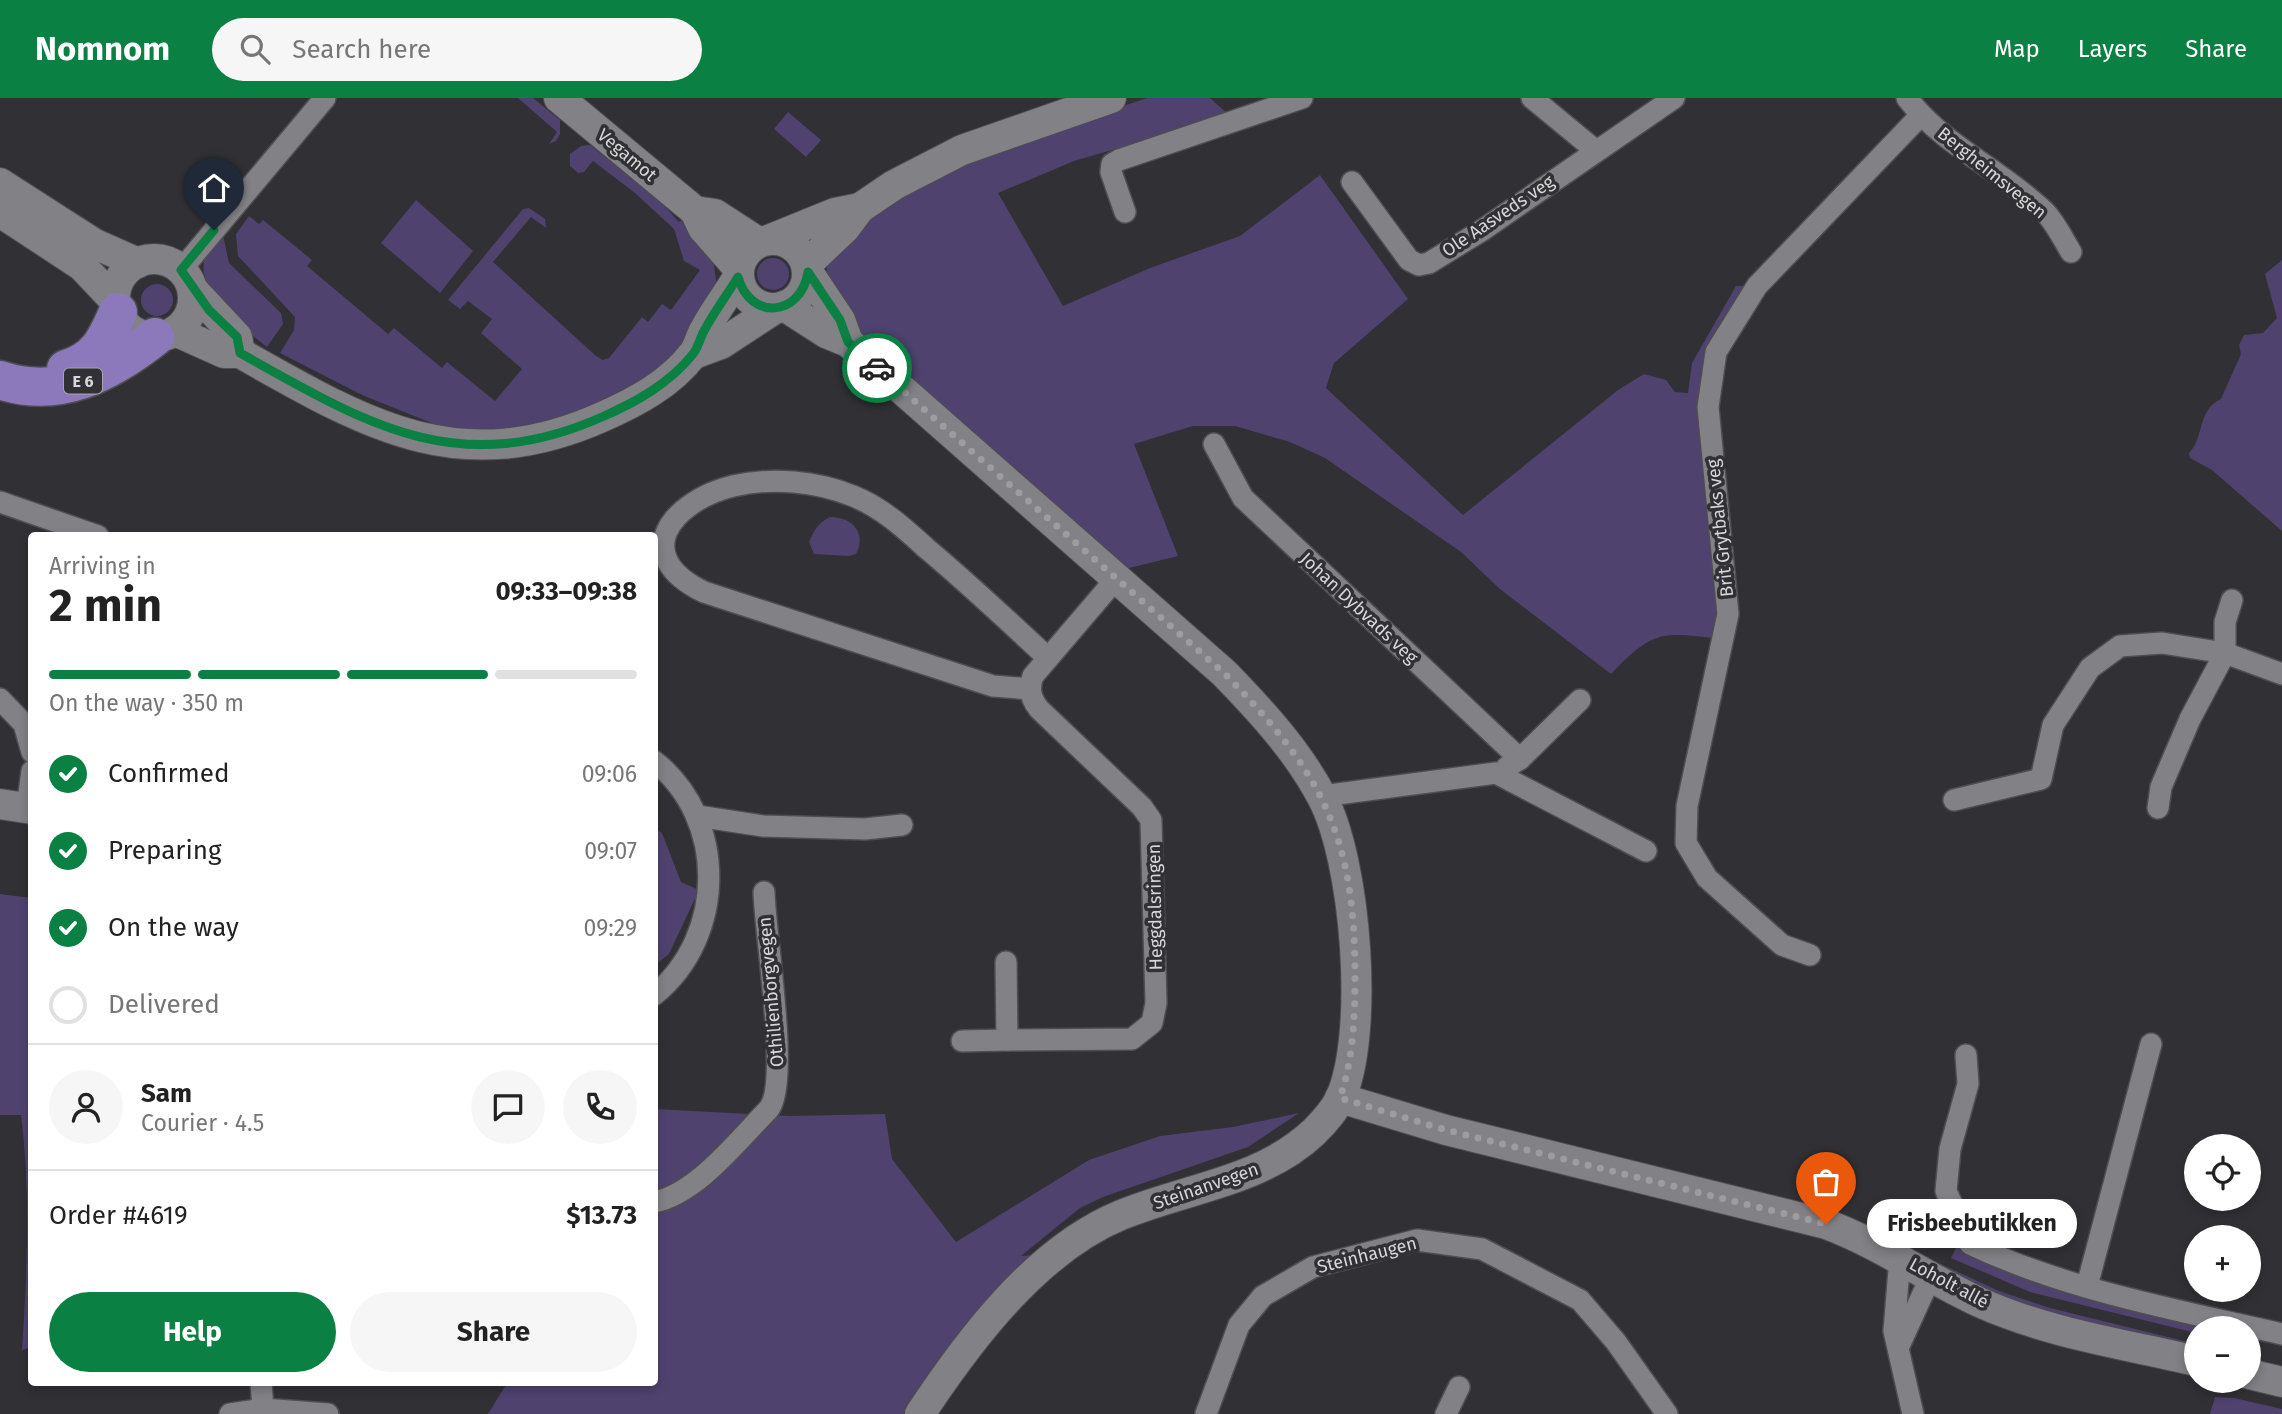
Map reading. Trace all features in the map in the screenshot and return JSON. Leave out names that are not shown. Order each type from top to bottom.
[{"type":"highway","name":"E 6","points":[[0,364],[34,372],[76,366],[102,347],[117,307]]},
{"type":"highway","name":"E 6","points":[[0,380],[40,388],[86,380],[165,334]]},
{"type":"main road","name":"Vegamot","points":[[559,98],[695,211],[703,228],[738,273]]},
{"type":"main road","points":[[694,354],[721,344],[800,296],[807,269],[860,208],[894,185],[962,150],[1111,98]]},
{"type":"main road","points":[[1,194],[95,244],[138,263],[161,260],[187,280],[237,337],[240,353]]},
{"type":"main road","points":[[1,194],[82,267],[117,307],[132,330],[165,334],[224,353],[240,353],[343,411],[418,436],[479,446],[518,444],[594,421],[635,402],[665,382],[694,354],[738,273],[747,250],[835,212],[860,208]]},
{"type":"main road","name":"Vegamot","points":[[695,211],[715,214],[765,240]]},
{"type":"main road","points":[[765,240],[785,241],[797,248],[807,269]]},
{"type":"main road","points":[[117,307],[118,283],[138,263]]},
{"type":"main road","name":"Steinanvegen","points":[[807,269],[840,320],[848,342]]},
{"type":"main road","points":[[738,273],[750,300],[760,306],[780,307]]},
{"type":"main road","points":[[165,334],[190,314],[187,280]]},
{"type":"main road","name":"Steinanvegen","points":[[780,307],[848,342],[1115,580],[1224,673],[1258,708],[1303,766],[1322,796],[1346,864],[1353,919],[1353,1037],[1340,1098],[1313,1132],[1259,1169],[1124,1214],[1081,1236],[1039,1272],[981,1329],[920,1414]]},
{"type":"main road","name":"Loholt allé","points":[[1340,1098],[1446,1130],[1826,1224],[1900,1257],[1980,1302],[2041,1324],[2184,1358]]},
{"type":"main road","points":[[2261,1377],[2282,1382]]},
{"type":"street","points":[[187,280],[325,98]]},
{"type":"street","points":[[1125,212],[1111,172],[1112,164],[1302,98]]},
{"type":"street","points":[[1532,98],[1595,150]]},
{"type":"street","name":"Ole Aasveds veg","points":[[1352,182],[1409,260],[1419,265],[1429,263],[1481,231],[1674,98]]},
{"type":"street","name":"Bergheimsvegen","points":[[1907,98],[1921,116],[1960,149],[2046,212],[2071,251]]},
{"type":"street","name":"Brit Grytbaks veg","points":[[1810,955],[1782,945],[1707,878],[1686,843],[1687,806],[1728,614],[1707,407],[1716,352],[1757,286],[1921,116]]},
{"type":"street","name":"Johan Dybvads veg","points":[[1214,444],[1243,498],[1520,759]]},
{"type":"street","points":[[1048,658],[892,519],[860,499],[829,488],[775,481],[714,492],[681,509],[659,540],[673,571],[704,592],[993,686],[1030,689],[1033,676],[1115,580]]},
{"type":"street","points":[[0,502],[86,532]]},
{"type":"street","points":[[2158,808],[2161,787],[2185,730],[2225,653],[2225,622],[2232,600]]},
{"type":"street","points":[[1954,800],[2041,779],[2053,725],[2090,668],[2120,646],[2162,643],[2225,653],[2282,674]]},
{"type":"street","name":"Heggdalsringen","points":[[962,1041],[1132,1039],[1152,1023],[1156,1003],[1151,820],[1142,807],[1039,709],[1032,701],[1030,689]]},
{"type":"street","points":[[0,699],[24,724],[28,738]]},
{"type":"street","points":[[1322,796],[1496,774],[1520,759],[1580,700]]},
{"type":"street","points":[[658,765],[680,785],[698,816],[709,859],[706,907],[687,954],[658,990]]},
{"type":"street","points":[[1496,774],[1646,851]]},
{"type":"street","points":[[20,807],[28,783]]},
{"type":"street","points":[[698,816],[763,826],[865,829],[902,825]]},
{"type":"street","name":"Othilienborgvegen","points":[[658,1201],[678,1195],[694,1183],[769,1109],[776,1095],[774,1006],[764,929],[764,892]]},
{"type":"street","points":[[1006,962],[1007,1040]]},
{"type":"street","points":[[2087,1286],[2151,1044]]},
{"type":"street","points":[[1966,1055],[1968,1084],[1952,1139],[1946,1191],[1970,1244],[2017,1267],[2282,1334]]},
{"type":"street","name":"Steinhaugen","points":[[1206,1414],[1239,1325],[1263,1296],[1313,1267],[1417,1240],[1482,1250],[1580,1300],[1616,1342],[1667,1414]]},
{"type":"street","points":[[1900,1257],[1894,1318],[1913,1414]]},
{"type":"street","points":[[1899,1346],[1931,1276]]},
{"type":"street","points":[[261,1386],[263,1409]]},
{"type":"street","points":[[1446,1414],[1460,1387]]},
{"type":"street","points":[[230,1414],[263,1409],[328,1414]]},
{"type":"shaded area","points":[[518,98],[533,98],[560,120],[560,134],[556,141],[549,144],[557,132]]},
{"type":"shaded area","points":[[1147,98],[1210,98],[1230,116],[1074,161],[998,193],[1063,306],[1150,268],[1240,236],[1320,175],[1408,299],[1334,363],[1326,388],[1463,515],[1618,390],[1644,374],[1666,380],[1675,392],[1688,393],[1692,363],[1736,286],[1757,286],[1716,352],[1722,639],[1685,635],[1660,637],[1638,649],[1611,674],[1500,589],[1461,552],[1325,458],[1290,442],[1235,426],[1193,426],[1134,444],[1178,556],[1119,568],[869,343],[839,302],[827,275],[832,255],[853,232],[923,183],[959,166],[1033,136]]},
{"type":"shaded area","points":[[788,112],[821,140],[806,157],[774,129]]},
{"type":"shaded area","points":[[590,145],[660,201],[679,222],[685,218],[713,259],[717,286],[687,344],[640,385],[592,411],[499,434],[439,426],[362,395],[280,353],[294,330],[295,317],[238,256],[236,234],[249,216],[259,224],[263,220],[312,260],[307,266],[388,334],[394,328],[442,368],[447,362],[495,401],[522,369],[481,333],[492,319],[468,301],[460,309],[448,300],[523,209],[529,208],[545,219],[546,228],[531,217],[493,262],[596,356],[603,360],[609,358],[642,317],[648,322],[662,304],[671,310],[700,270],[684,261],[674,229],[635,193],[593,161],[584,172],[578,173],[570,166],[570,154],[581,146]]},
{"type":"shaded area","points":[[416,200],[473,251],[440,293],[381,243]]},
{"type":"shaded area","points":[[223,235],[229,263],[281,313],[283,324],[267,347],[225,310],[208,286],[204,262],[209,251]]},
{"type":"shaded area","points":[[773,258],[784,263],[789,274],[784,285],[773,290],[762,285],[757,274],[762,263]]},
{"type":"shaded area","points":[[2282,260],[2282,531],[2212,470],[2190,458],[2189,453],[2208,410],[2221,399],[2241,354],[2239,345],[2244,335],[2263,333],[2277,318],[2265,274]]},
{"type":"shaded area","points":[[157,284],[169,288],[173,300],[169,312],[157,316],[145,312],[141,300],[145,288]]},
{"type":"shaded area","points":[[830,517],[845,520],[855,528],[860,539],[856,554],[814,554],[809,542],[819,524]]},
{"type":"shaded area","points":[[658,830],[662,833],[681,882],[699,890],[669,954],[658,963]]},
{"type":"shaded area","points":[[0,894],[28,898],[28,1348],[22,1350],[27,1261],[24,1144],[21,1115],[0,1115]]},
{"type":"shaded area","points":[[658,1109],[790,1116],[885,1114],[892,1159],[956,1242],[1089,1160],[1160,1136],[1233,1127],[1299,1113],[1248,1147],[1103,1197],[1080,1208],[1021,1256],[1060,1253],[920,1414],[488,1414],[505,1386],[658,1386]]},
{"type":"shaded area","points":[[1959,1242],[2184,1316],[2184,1330],[2030,1292],[1951,1258]]},
{"type":"shaded area","points":[[1906,1248],[1999,1291],[2050,1308],[2184,1341],[2184,1347],[2031,1308],[1985,1292]]},
{"type":"shaded area","points":[[2215,1397],[2234,1398],[2282,1409],[2282,1414],[2210,1414]]},
{"type":"way so far","points":[[877,368],[1115,580],[1224,673],[1258,708],[1303,766],[1330,813],[1346,864],[1350,890],[1355,955],[1354,1017],[1350,1063],[1340,1098],[1446,1130],[1826,1224]]},
{"type":"place","name":"Frisbeebutikken","points":[[1826,1224]]},
{"type":"route","points":[[214,230],[181,270],[209,310],[237,337],[240,353],[343,411],[397,431],[438,441],[479,446],[518,444],[594,421],[635,402],[665,382],[694,354],[705,329],[738,277],[750,300],[760,306],[776,308],[789,305],[800,296],[806,285],[808,272],[840,320],[848,342],[877,368]]}]
